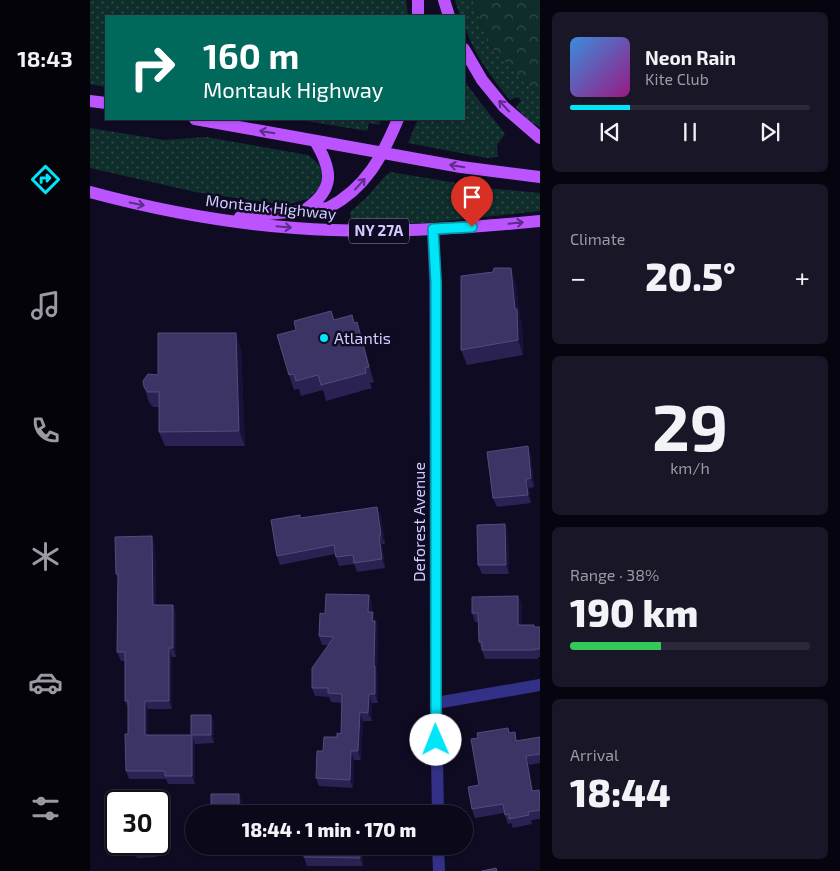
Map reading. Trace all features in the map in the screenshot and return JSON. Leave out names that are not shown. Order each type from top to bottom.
[{"type":"main road","points":[[418,0],[418,15]]},
{"type":"main road","points":[[444,0],[449,15]]},
{"type":"main road","points":[[465,51],[482,80],[504,107],[540,138]]},
{"type":"main road","points":[[90,101],[105,104]]},
{"type":"main road","points":[[200,120],[383,154],[461,167],[540,177]]},
{"type":"main road","points":[[218,219],[328,208],[350,194],[370,173],[383,154],[398,120]]},
{"type":"main road","points":[[303,212],[320,197],[326,189],[328,181],[327,165],[315,141]]},
{"type":"main road","name":"Montauk Highway","points":[[90,192],[133,203],[218,219],[257,225],[331,230],[433,229],[540,221]]},
{"type":"street","name":"Deforest Avenue","points":[[433,229],[436,282],[438,805]]},
{"type":"street","points":[[436,703],[540,685]]},
{"type":"street","points":[[438,855],[439,871]]},
{"type":"green space","points":[[90,0],[406,0],[408,15],[105,15],[105,87],[90,84]]},
{"type":"green space","points":[[455,0],[473,0],[488,44],[526,84],[540,92],[540,127],[529,121],[516,107],[521,101],[518,97],[510,100],[488,72],[469,37],[465,26],[465,15],[460,15]]},
{"type":"green space","points":[[473,0],[540,0],[540,92],[526,84],[488,44]]},
{"type":"green space","points":[[465,82],[505,134],[497,145],[498,157],[487,158],[408,143],[418,120],[465,120]]},
{"type":"green space","points":[[300,120],[381,120],[379,125],[369,123],[367,131]]},
{"type":"green space","points":[[90,128],[164,140],[206,137],[308,155],[319,164],[323,175],[321,186],[308,199],[284,205],[195,192],[90,168]]},
{"type":"green space","points":[[391,172],[486,188],[540,193],[540,211],[427,223],[351,222],[350,212]]},
{"type":"building","points":[[494,268],[511,268],[515,309],[517,309],[518,340],[461,350],[461,276],[493,272]]},
{"type":"building","points":[[331,311],[334,320],[352,315],[354,323],[357,322],[369,367],[365,368],[366,373],[321,385],[318,375],[296,381],[294,374],[289,375],[277,335],[296,330],[294,321]]},
{"type":"building","points":[[158,333],[236,333],[239,431],[159,432],[159,392],[148,392],[144,387],[143,381],[148,374],[158,375]]},
{"type":"building","points":[[528,446],[531,478],[526,479],[528,495],[493,498],[487,452]]},
{"type":"building","points":[[377,507],[382,559],[354,563],[353,555],[336,557],[334,545],[277,556],[271,520],[300,515],[300,518]]},
{"type":"building","points":[[505,524],[506,565],[478,565],[477,525]]},
{"type":"building","points":[[152,536],[153,605],[173,605],[173,648],[169,648],[169,701],[145,701],[145,735],[191,735],[191,715],[211,715],[211,735],[192,735],[192,776],[165,776],[165,771],[126,771],[125,734],[128,734],[128,701],[125,701],[125,652],[117,652],[118,574],[116,574],[115,537]]},
{"type":"building","points":[[326,594],[369,595],[368,612],[373,612],[372,621],[375,621],[375,694],[369,694],[368,713],[360,712],[358,751],[351,751],[350,780],[316,778],[317,751],[323,751],[324,737],[337,737],[337,733],[341,734],[342,694],[328,693],[328,688],[312,688],[312,668],[334,637],[319,636],[320,613],[325,614]]},
{"type":"building","points":[[518,596],[518,625],[540,627],[540,649],[482,650],[482,642],[479,642],[478,613],[472,613],[472,597]]},
{"type":"building","points":[[508,728],[509,733],[515,732],[516,741],[540,737],[540,754],[526,756],[532,791],[539,790],[540,810],[528,812],[529,815],[509,819],[509,814],[505,815],[503,804],[473,809],[468,787],[479,785],[471,739],[478,738],[477,733]]},
{"type":"building","points":[[211,794],[239,794],[239,805],[211,805]]},
{"type":"building","points":[[304,855],[360,855],[360,858],[304,857]]},
{"type":"building","points":[[496,868],[497,871],[482,871]]},
{"type":"place","name":"Atlantis","points":[[324,338]]},
{"type":"route","points":[[436,740],[436,282],[433,229],[472,227]]}]
